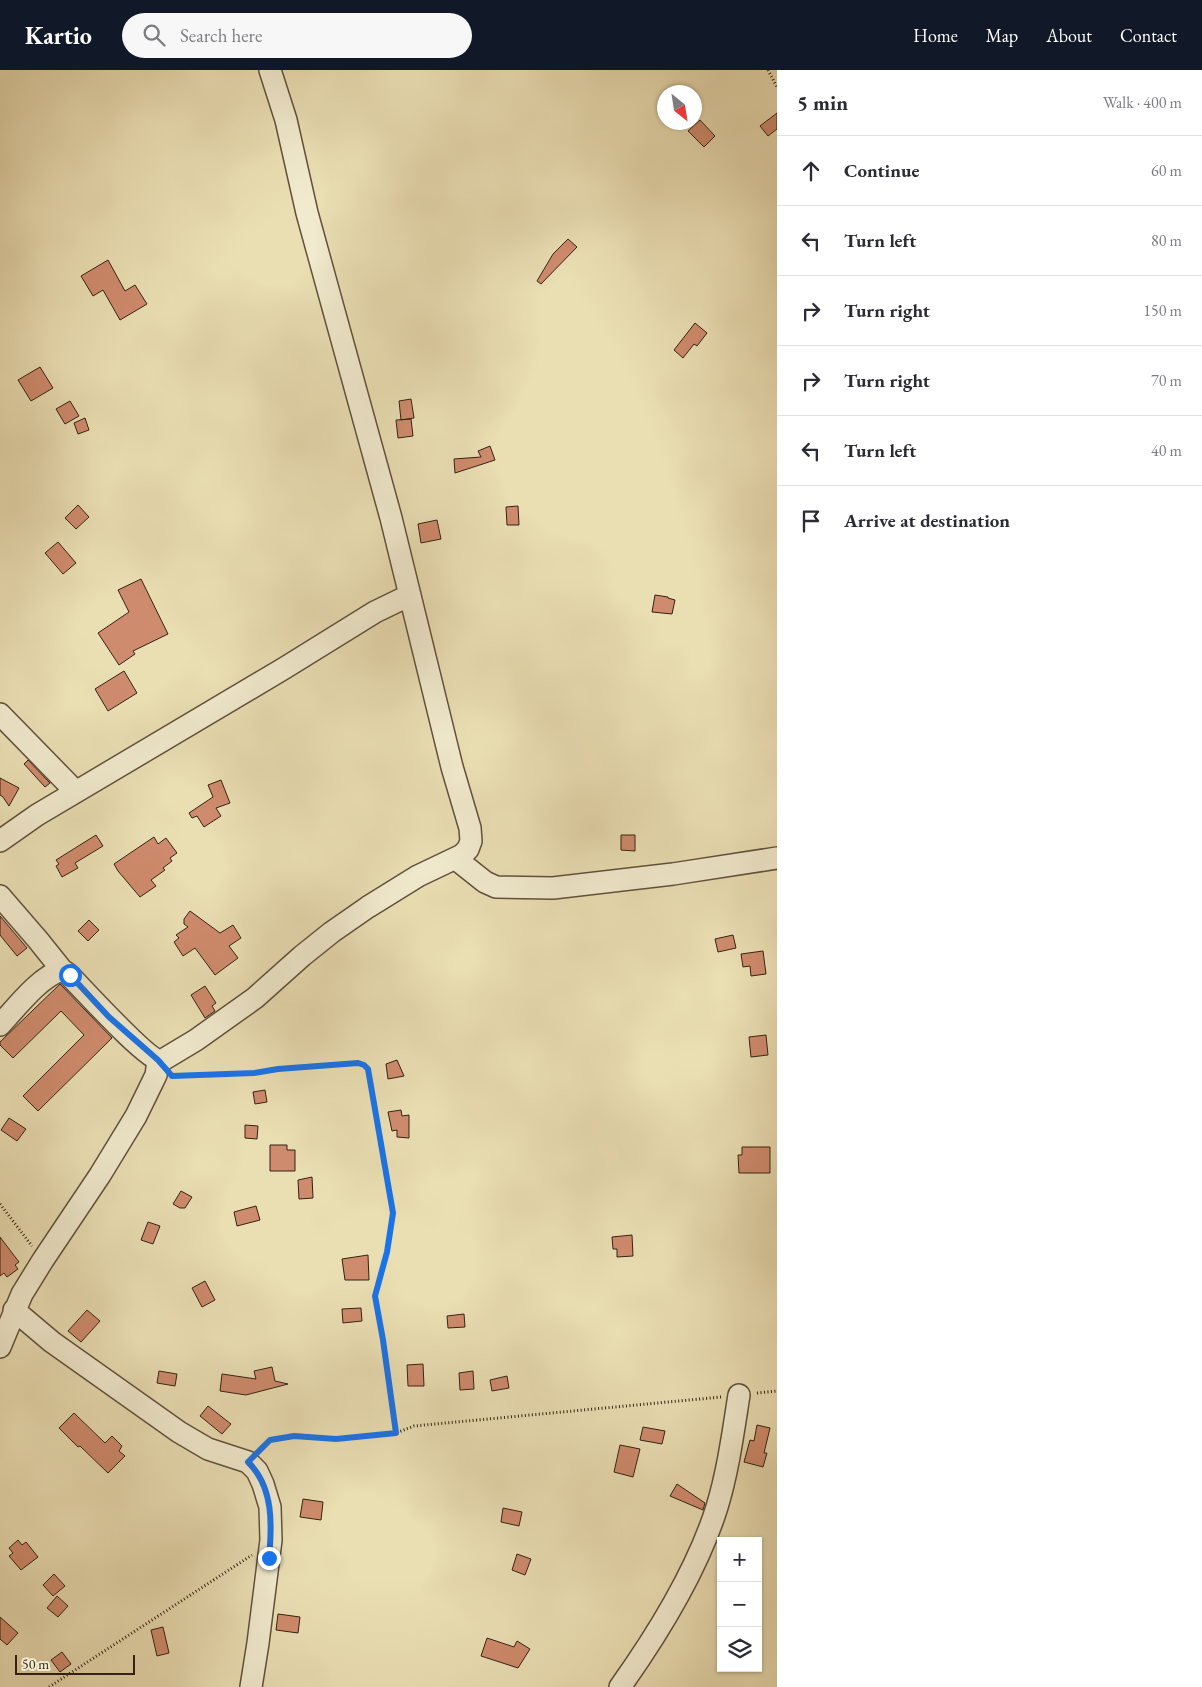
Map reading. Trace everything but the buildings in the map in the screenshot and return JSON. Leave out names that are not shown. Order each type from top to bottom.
[{"type":"street","points":[[158,1060],[168,1057],[196,1040],[255,998],[302,956],[368,907],[418,876],[456,859],[468,849],[471,841],[470,828],[450,758],[410,595],[307,213],[286,120],[270,70]]},
{"type":"street","points":[[0,841],[37,815],[367,617],[410,595]]},
{"type":"street","points":[[0,714],[76,792]]},
{"type":"street","points":[[456,859],[485,882],[496,887],[553,888],[674,874],[777,858]]},
{"type":"street","points":[[0,896],[62,970],[132,1038],[158,1060]]},
{"type":"street","points":[[0,1025],[33,990],[55,972],[62,970]]},
{"type":"street","points":[[0,1347],[14,1310],[43,1260],[100,1175],[136,1116],[156,1075],[158,1060]]},
{"type":"street","points":[[14,1310],[52,1342],[178,1432],[208,1449],[248,1462],[257,1471],[268,1498],[271,1540],[251,1687]]},
{"type":"street","points":[[620,1687],[668,1612],[703,1543],[717,1508],[724,1481],[739,1395]]},
{"type":"path","points":[[768,70],[777,87]]},
{"type":"path","points":[[158,1060],[172,1076],[254,1073],[278,1069],[358,1063],[368,1069],[393,1213],[387,1252],[375,1296],[396,1433]]},
{"type":"path","points":[[0,1204],[43,1260]]},
{"type":"path","points":[[248,1462],[270,1440],[294,1436],[336,1439],[396,1433],[414,1426],[777,1392]]},
{"type":"path","points":[[49,1687],[108,1647],[244,1561],[271,1540]]},
{"type":"route","points":[[70,975],[109,1017],[158,1060],[172,1076],[254,1073],[278,1069],[358,1063],[368,1069],[393,1213],[387,1252],[375,1296],[396,1433],[336,1439],[294,1436],[270,1440],[248,1462],[257,1471],[270,1507],[271,1540],[269,1558]]}]
